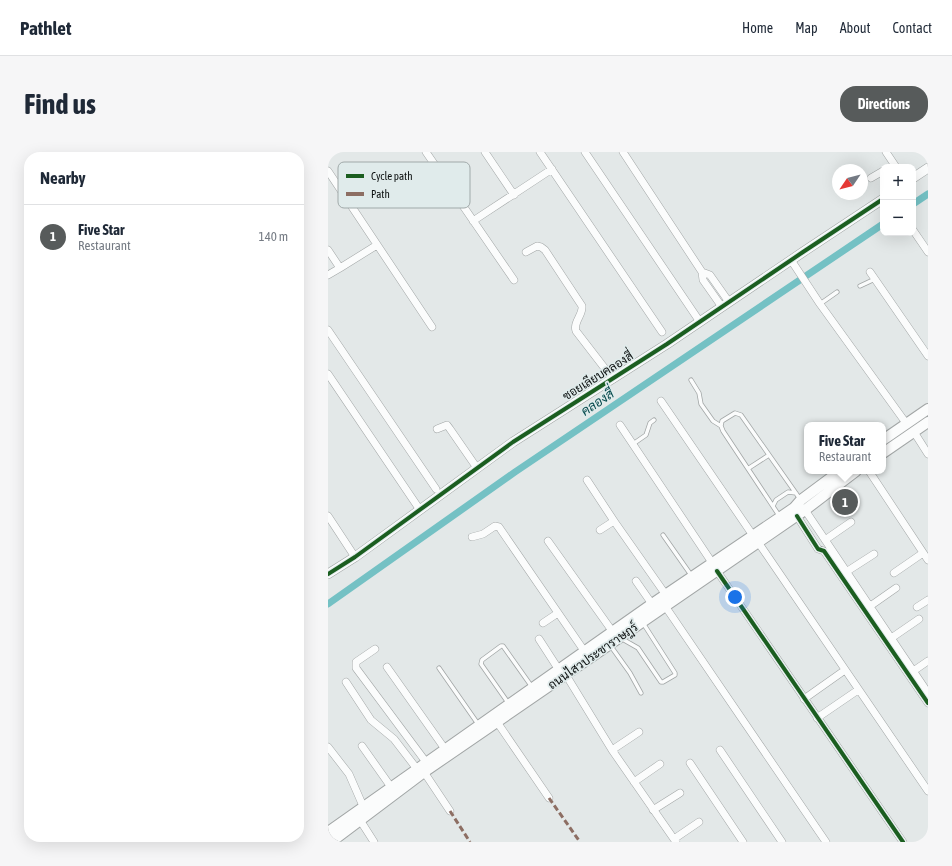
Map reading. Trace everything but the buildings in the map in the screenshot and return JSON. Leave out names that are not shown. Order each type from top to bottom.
[{"type":"main road","points":[[886,438],[928,409]]},
{"type":"main road","points":[[886,451],[928,422]]},
{"type":"main road","name":"ถนนไสวประชาราษฎร์","points":[[756,540],[794,508],[798,497],[835,474]]},
{"type":"main road","name":"ถนนไสวประชาราษฎร์","points":[[334,838],[360,820],[445,749],[479,725],[533,688],[562,672],[642,622],[715,567],[801,513],[852,474]]},
{"type":"main road","name":"ถนนไสวประชาราษฎร์","points":[[334,838],[363,806],[391,787],[497,722],[562,672],[584,652],[615,638],[652,604],[693,578],[715,567]]},
{"type":"street","points":[[426,152],[433,162]]},
{"type":"street","points":[[485,152],[514,195]]},
{"type":"street","points":[[540,152],[662,332]]},
{"type":"street","points":[[585,152],[700,322]]},
{"type":"street","points":[[623,152],[702,272],[710,275],[725,304]]},
{"type":"street","points":[[886,152],[892,164]]},
{"type":"street","points":[[916,176],[928,168]]},
{"type":"street","points":[[473,221],[552,169]]},
{"type":"street","points":[[328,171],[338,186]]},
{"type":"street","points":[[872,178],[880,173]]},
{"type":"street","name":"ซอยเลียบคลองสี่","points":[[328,574],[355,557],[513,442],[613,379],[725,304],[793,264],[882,200]]},
{"type":"street","points":[[352,208],[432,327]]},
{"type":"street","points":[[464,208],[514,280]]},
{"type":"street","points":[[916,234],[928,252]]},
{"type":"street","points":[[328,275],[377,245]]},
{"type":"street","points":[[526,252],[537,246],[545,250],[582,306],[575,327],[576,331],[613,379]]},
{"type":"street","points":[[328,250],[340,268]]},
{"type":"street","points":[[793,264],[810,290],[906,423]]},
{"type":"street","points":[[870,272],[928,356]]},
{"type":"street","points":[[328,330],[436,489]]},
{"type":"street","points":[[329,379],[420,510]]},
{"type":"street","points":[[661,400],[928,791]]},
{"type":"street","points":[[437,429],[447,425],[477,468]]},
{"type":"street","points":[[620,425],[804,699],[903,842]]},
{"type":"street","points":[[914,432],[928,454]]},
{"type":"street","points":[[871,474],[928,560]]},
{"type":"street","points":[[587,480],[666,595]]},
{"type":"street","points":[[801,513],[825,540],[827,549],[910,673],[928,703]]},
{"type":"street","points":[[801,513],[818,549],[827,549]]},
{"type":"street","points":[[328,516],[355,557]]},
{"type":"street","points":[[600,530],[614,521]]},
{"type":"street","points":[[825,540],[851,522]]},
{"type":"street","points":[[472,537],[483,534],[495,526],[499,527],[584,652]]},
{"type":"street","points":[[548,541],[615,638]]},
{"type":"street","points":[[827,549],[846,572],[867,608]]},
{"type":"street","points":[[894,573],[923,553]]},
{"type":"street","points":[[846,572],[874,554]]},
{"type":"street","points":[[636,581],[652,604]]},
{"type":"street","points":[[867,608],[896,588]]},
{"type":"street","points":[[917,607],[928,600]]},
{"type":"street","points":[[665,606],[826,842]]},
{"type":"street","points":[[543,623],[558,613]]},
{"type":"street","points":[[888,640],[919,620]]},
{"type":"street","points":[[539,639],[612,750],[675,841],[699,822]]},
{"type":"street","points":[[375,649],[356,662],[356,668],[450,811]]},
{"type":"street","points":[[910,673],[928,662]]},
{"type":"street","points":[[387,667],[445,749]]},
{"type":"street","points":[[804,699],[845,670]]},
{"type":"street","points":[[910,673],[928,693]]},
{"type":"street","points":[[346,682],[371,720],[394,739],[422,768]]},
{"type":"street","points":[[817,718],[858,690]]},
{"type":"street","points":[[497,722],[549,798]]},
{"type":"street","points":[[612,750],[638,732]]},
{"type":"street","points":[[362,746],[391,787]]},
{"type":"street","points":[[328,747],[349,774],[363,806]]},
{"type":"street","points":[[720,750],[782,842]]},
{"type":"street","points":[[690,763],[743,842]]},
{"type":"street","points":[[634,782],[660,764]]},
{"type":"street","points":[[653,810],[680,793]]},
{"type":"street","points":[[360,820],[374,842]]},
{"type":"lane","points":[[860,286],[875,279]]},
{"type":"lane","points":[[820,304],[837,292]]},
{"type":"lane","points":[[690,380],[699,393],[701,404],[713,421],[721,426],[781,518]]},
{"type":"lane","points":[[721,426],[722,421],[735,413],[743,416],[798,497]]},
{"type":"lane","points":[[633,444],[646,435],[650,423],[654,420]]},
{"type":"lane","points":[[749,468],[769,455]]},
{"type":"lane","points":[[773,507],[776,500],[788,492],[798,497]]},
{"type":"lane","points":[[662,534],[693,578]]},
{"type":"lane","points":[[615,638],[624,640],[638,648],[662,682],[675,676],[675,672],[642,622]]},
{"type":"lane","points":[[615,638],[630,673],[641,693]]},
{"type":"lane","points":[[510,704],[481,664],[482,660],[501,646],[505,648],[533,688]]},
{"type":"lane","points":[[439,668],[479,725]]},
{"type":"waterway","name":"คลองสี่","points":[[916,202],[928,194]]},
{"type":"waterway","name":"คลองสี่","points":[[328,604],[515,472],[880,226]]},
{"type":"marked path","points":[[549,798],[580,842]]},
{"type":"marked path","points":[[450,811],[470,842]]},
{"type":"cycle path","points":[[328,574],[355,557],[513,442],[667,344],[881,200]]},
{"type":"cycle path","points":[[797,516],[818,549],[824,551],[928,703]]},
{"type":"cycle path","points":[[717,571],[903,842]]},
{"type":"place","name":"Five Star","points":[[845,502]]}]
